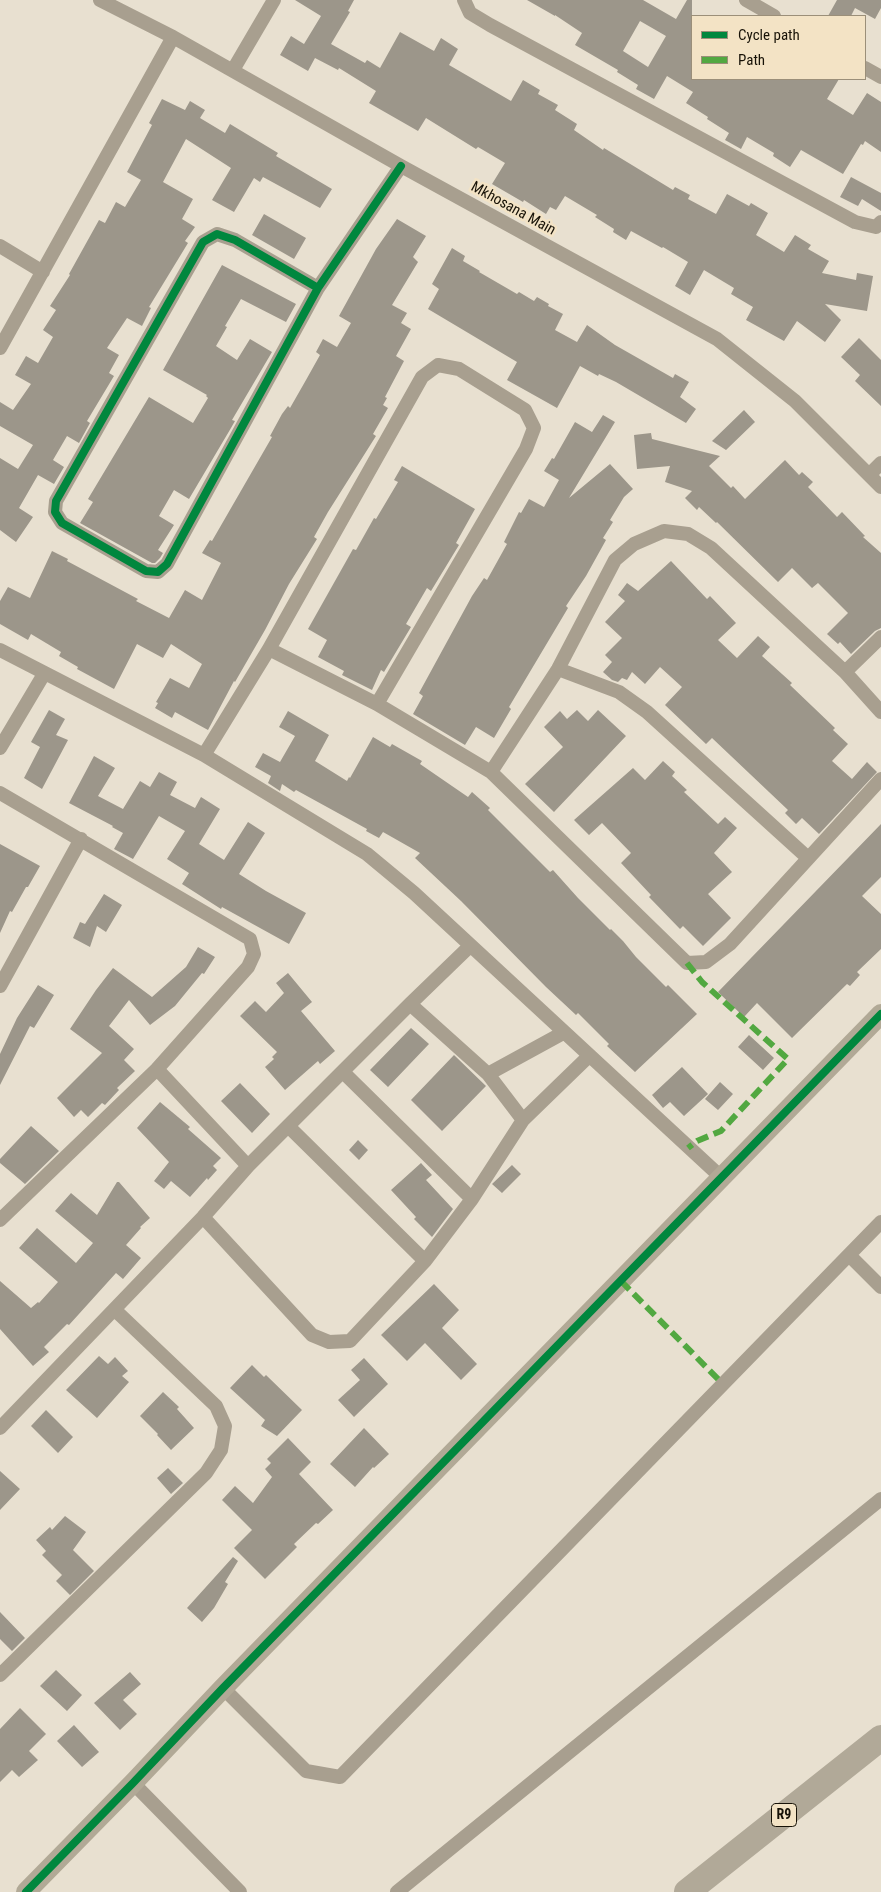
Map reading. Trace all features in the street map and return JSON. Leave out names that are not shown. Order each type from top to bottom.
[{"type":"highway","name":"R9","points":[[687,1892],[881,1738]]},
{"type":"street","name":"Mkhosana Main","points":[[100,0],[173,37],[401,166],[717,339],[795,401],[881,487]]},
{"type":"street","points":[[233,70],[274,0]]},
{"type":"street","points":[[464,0],[470,13],[483,21],[855,222],[876,227],[881,222]]},
{"type":"street","points":[[746,0],[772,15]]},
{"type":"street","points":[[0,348],[173,37]]},
{"type":"street","points":[[866,69],[881,77]]},
{"type":"street","points":[[318,288],[235,240],[217,234],[203,242],[56,501],[55,512],[62,523],[146,570],[158,572],[167,564],[318,288],[401,166]]},
{"type":"street","points":[[0,246],[43,272]]},
{"type":"street","points":[[204,755],[269,649],[422,377],[438,365],[459,369],[525,410],[534,428],[526,449],[377,704]]},
{"type":"street","points":[[869,475],[881,463]]},
{"type":"street","points":[[491,772],[558,669],[615,560],[634,544],[664,531],[688,534],[711,548],[845,672],[881,712]]},
{"type":"street","points":[[845,672],[881,637]]},
{"type":"street","points":[[269,649],[377,704],[491,772],[687,963],[706,962],[730,944],[881,779]]},
{"type":"street","points":[[0,650],[204,755],[367,854],[414,893],[722,1178]]},
{"type":"street","points":[[558,669],[619,692],[647,712],[808,858]]},
{"type":"street","points":[[0,748],[44,674]]},
{"type":"street","points":[[0,793],[250,939],[254,954],[248,967],[157,1069],[0,1220]]},
{"type":"street","points":[[0,986],[81,839]]},
{"type":"street","points":[[0,1428],[115,1310],[203,1217],[248,1166],[470,946]]},
{"type":"street","points":[[410,1004],[488,1074],[523,1120]]},
{"type":"street","points":[[26,1892],[881,1014]]},
{"type":"street","points":[[488,1074],[564,1033]]},
{"type":"street","points":[[203,1217],[312,1335],[329,1342],[350,1341],[425,1260],[472,1199],[523,1120],[589,1056]]},
{"type":"street","points":[[157,1069],[248,1166]]},
{"type":"street","points":[[343,1072],[472,1199]]},
{"type":"street","points":[[288,1126],[425,1260]]},
{"type":"street","points":[[223,1688],[306,1770],[340,1778],[881,1222]]},
{"type":"street","points":[[848,1255],[881,1287]]},
{"type":"street","points":[[0,1675],[206,1473],[221,1450],[225,1426],[216,1406],[115,1310]]},
{"type":"street","points":[[397,1892],[881,1499]]},
{"type":"street","points":[[133,1783],[240,1892]]},
{"type":"building","points":[[295,0],[354,0],[348,11],[350,12],[331,44],[365,63],[367,60],[380,68],[400,32],[434,51],[441,38],[458,49],[449,65],[511,101],[523,80],[540,90],[538,94],[558,105],[555,110],[577,124],[574,130],[603,150],[604,148],[673,190],[675,187],[690,195],[688,199],[716,214],[727,194],[749,206],[751,203],[768,213],[756,235],[784,252],[795,235],[811,245],[808,249],[829,261],[822,273],[856,280],[857,273],[873,276],[867,311],[825,304],[841,320],[825,342],[797,321],[784,341],[746,320],[753,307],[731,294],[734,288],[704,270],[690,295],[675,286],[688,262],[663,247],[631,231],[626,240],[613,232],[614,229],[595,217],[597,215],[565,196],[556,210],[550,207],[546,214],[524,200],[523,202],[492,184],[505,163],[478,147],[476,149],[426,118],[418,131],[369,103],[376,91],[339,68],[338,70],[315,58],[308,71],[280,55],[291,36],[304,44],[321,16]]},
{"type":"building","points":[[527,0],[643,0],[676,19],[687,0],[692,0],[691,80],[838,80],[827,99],[853,115],[867,93],[881,102],[881,152],[865,141],[863,145],[861,144],[843,174],[801,150],[790,167],[773,156],[774,153],[747,137],[741,149],[725,140],[729,133],[686,103],[693,92],[667,76],[654,99],[636,89],[638,85],[617,72],[618,70],[575,45],[582,33],[555,15]],"holes":[[[640,21],[666,36],[648,67],[623,51]]]},
{"type":"building","points":[[837,0],[881,0],[881,8],[875,19],[855,8],[852,15],[829,15]]},
{"type":"building","points":[[162,99],[185,110],[190,101],[205,110],[200,118],[225,133],[230,124],[278,153],[276,156],[332,189],[320,208],[263,177],[260,182],[254,178],[234,212],[212,200],[231,168],[186,139],[163,182],[193,199],[182,219],[195,227],[185,241],[188,243],[149,307],[151,308],[142,326],[127,318],[107,348],[119,355],[109,373],[114,376],[87,421],[90,423],[79,443],[67,436],[53,460],[64,467],[54,484],[38,475],[19,508],[33,517],[16,542],[0,530],[0,458],[18,469],[33,445],[0,426],[0,402],[13,410],[31,384],[15,375],[26,356],[38,363],[53,337],[43,330],[56,310],[50,306],[70,275],[99,220],[105,223],[116,202],[125,207],[141,180],[127,172],[152,125],[149,123]]},
{"type":"building","points":[[851,177],[881,193],[881,211],[862,199],[858,206],[840,197]]},
{"type":"building","points":[[264,214],[306,238],[294,259],[252,235]]},
{"type":"building","points":[[397,219],[426,236],[413,257],[418,262],[392,305],[407,313],[401,323],[411,329],[396,356],[404,361],[385,397],[387,398],[383,405],[388,408],[373,434],[376,436],[328,512],[314,537],[317,539],[289,584],[208,730],[175,712],[172,718],[155,708],[158,703],[156,702],[170,678],[189,688],[202,664],[171,644],[163,658],[137,644],[114,689],[77,669],[78,667],[59,656],[61,652],[31,634],[28,640],[0,624],[0,601],[8,587],[30,598],[52,551],[138,599],[136,601],[169,618],[185,590],[202,600],[221,563],[202,553],[210,540],[212,541],[272,437],[270,436],[282,414],[288,406],[290,408],[306,380],[320,355],[316,352],[323,339],[337,347],[351,323],[339,316],[376,249]]},
{"type":"building","points":[[452,248],[465,256],[463,261],[479,272],[517,294],[519,292],[534,301],[537,297],[549,304],[548,306],[563,314],[555,330],[577,342],[587,325],[615,345],[673,378],[675,374],[689,382],[680,397],[696,409],[686,423],[616,382],[599,374],[598,376],[580,366],[557,408],[507,380],[517,362],[428,309],[439,289],[432,284]]},
{"type":"building","points":[[222,265],[296,304],[286,322],[241,299],[225,326],[227,327],[216,346],[237,360],[250,339],[272,352],[232,420],[235,421],[189,499],[174,490],[159,516],[174,525],[158,550],[163,553],[155,563],[152,563],[80,523],[93,502],[88,499],[149,397],[193,423],[208,398],[207,395],[163,370]]},
{"type":"building","points":[[859,338],[881,360],[881,406],[855,381],[860,375],[841,357]]},
{"type":"building","points":[[744,410],[755,422],[726,450],[712,441]]},
{"type":"building","points":[[603,415],[615,422],[569,498],[610,464],[633,489],[624,497],[610,520],[613,522],[603,538],[606,540],[586,576],[566,606],[568,608],[509,707],[511,709],[494,738],[476,727],[465,745],[413,714],[423,696],[419,693],[472,596],[484,578],[487,580],[507,544],[504,542],[519,512],[521,513],[529,499],[544,507],[559,480],[544,471],[552,458],[554,459],[575,422],[592,432]]},
{"type":"building","points":[[651,433],[652,439],[720,456],[709,466],[745,499],[785,460],[799,475],[802,472],[813,482],[808,487],[837,517],[842,512],[865,536],[863,537],[881,553],[881,628],[875,631],[851,654],[840,642],[838,644],[827,634],[848,613],[818,583],[812,588],[792,568],[778,582],[717,522],[699,507],[697,510],[685,498],[692,491],[665,482],[670,466],[637,469],[634,435]]},
{"type":"building","points":[[402,466],[475,509],[456,543],[459,545],[431,591],[427,588],[406,624],[411,627],[384,672],[381,670],[372,690],[342,675],[344,671],[318,657],[327,640],[308,629],[353,549],[356,550],[374,518],[376,519],[398,482],[394,480]]},
{"type":"building","points":[[671,561],[707,599],[710,596],[736,623],[718,640],[737,658],[758,636],[770,647],[762,656],[792,683],[790,685],[835,728],[833,730],[848,744],[832,761],[852,779],[867,762],[877,772],[819,834],[802,818],[796,824],[785,813],[788,810],[712,738],[706,744],[665,705],[682,687],[660,667],[645,684],[632,672],[627,680],[622,678],[618,682],[612,680],[603,672],[612,662],[605,655],[622,638],[605,622],[625,601],[618,595],[627,583],[638,591]]},
{"type":"building","points":[[49,710],[65,719],[56,735],[68,740],[42,789],[24,778],[40,747],[31,742]]},
{"type":"building","points":[[577,710],[588,721],[598,710],[626,736],[554,812],[525,784],[563,747],[544,727],[560,711],[567,719]]},
{"type":"building","points":[[288,711],[329,735],[315,761],[347,781],[373,737],[390,747],[392,744],[422,761],[420,764],[468,797],[472,792],[490,808],[488,810],[550,872],[553,870],[666,987],[668,985],[697,1014],[635,1072],[607,1046],[609,1044],[578,1013],[576,1015],[546,987],[461,901],[415,858],[420,853],[383,832],[379,838],[366,831],[367,829],[296,790],[294,792],[282,784],[280,791],[268,783],[271,776],[255,767],[263,753],[280,762],[295,736],[279,727]]},
{"type":"building","points":[[94,756],[115,768],[98,796],[123,809],[140,781],[150,787],[159,772],[177,782],[170,795],[195,808],[201,797],[220,809],[199,844],[224,860],[248,822],[265,833],[239,874],[306,913],[289,944],[222,907],[221,909],[182,884],[189,873],[167,859],[185,831],[159,816],[133,859],[114,849],[123,833],[69,803]]},
{"type":"building","points":[[663,761],[675,772],[672,776],[687,790],[684,792],[718,824],[725,817],[737,828],[714,853],[732,872],[708,894],[731,918],[703,946],[683,926],[680,929],[649,897],[651,895],[621,863],[631,853],[602,823],[589,835],[574,820],[633,768],[645,780]]},
{"type":"building","points":[[881,824],[881,877],[862,896],[881,914],[881,949],[857,972],[860,975],[850,986],[847,984],[792,1038],[757,1003],[744,1017],[718,992]]},
{"type":"building","points":[[0,844],[40,866],[12,912],[10,911],[0,933]]},
{"type":"building","points":[[104,894],[122,905],[106,932],[97,926],[90,947],[73,938],[80,922],[85,924]]},
{"type":"building","points":[[198,947],[215,957],[204,974],[202,973],[175,1006],[150,1025],[129,1000],[109,1026],[134,1049],[124,1060],[135,1071],[117,1088],[119,1090],[105,1105],[102,1103],[88,1117],[81,1110],[74,1117],[57,1098],[102,1053],[70,1029],[96,990],[113,968],[152,997],[186,967]]},
{"type":"building","points":[[288,973],[312,1002],[301,1011],[335,1051],[320,1064],[318,1061],[285,1090],[265,1067],[274,1059],[272,1057],[277,1052],[240,1016],[255,1001],[266,1012],[284,993],[276,983]]},
{"type":"building","points":[[38,985],[54,995],[34,1028],[30,1026],[0,1085],[0,1054],[17,1018]]},
{"type":"building","points":[[411,1028],[429,1044],[388,1087],[370,1070]]},
{"type":"building","points":[[749,1035],[774,1058],[763,1070],[738,1047]]},
{"type":"building","points":[[454,1055],[486,1086],[442,1131],[411,1100]]},
{"type":"building","points":[[682,1067],[708,1094],[684,1116],[670,1102],[663,1108],[652,1095]]},
{"type":"building","points":[[720,1082],[733,1094],[718,1110],[705,1099]]},
{"type":"building","points":[[240,1083],[270,1114],[252,1133],[221,1101]]},
{"type":"building","points":[[160,1102],[190,1127],[188,1129],[221,1158],[213,1166],[217,1170],[190,1197],[171,1181],[164,1189],[154,1181],[169,1162],[137,1128]]},
{"type":"building","points":[[31,1126],[59,1151],[25,1184],[0,1163],[0,1159]]},
{"type":"building","points":[[358,1140],[368,1150],[359,1160],[349,1150]]},
{"type":"building","points":[[421,1163],[432,1175],[426,1180],[453,1209],[432,1237],[414,1219],[416,1217],[391,1190]]},
{"type":"building","points":[[512,1165],[521,1174],[502,1193],[492,1184]]},
{"type":"building","points":[[117,1182],[150,1218],[126,1245],[141,1258],[123,1279],[116,1273],[69,1325],[67,1324],[44,1347],[49,1352],[33,1366],[0,1329],[0,1281],[31,1308],[39,1303],[58,1282],[19,1248],[37,1228],[76,1263],[93,1243],[55,1211],[71,1193],[97,1215]]},
{"type":"building","points":[[434,1284],[459,1310],[442,1328],[477,1364],[461,1380],[425,1343],[407,1361],[381,1335]]},
{"type":"building","points":[[99,1356],[108,1364],[115,1357],[128,1371],[122,1376],[129,1382],[97,1418],[66,1390]]},
{"type":"building","points":[[364,1358],[388,1384],[354,1417],[338,1400],[360,1380],[351,1370]]},
{"type":"building","points":[[252,1365],[264,1377],[266,1375],[302,1410],[277,1436],[261,1426],[265,1420],[230,1388]]},
{"type":"building","points":[[163,1392],[179,1407],[177,1409],[194,1428],[171,1450],[140,1416]]},
{"type":"building","points":[[46,1410],[73,1437],[58,1453],[31,1426]]},
{"type":"building","points":[[364,1428],[389,1454],[373,1467],[355,1487],[330,1464]]},
{"type":"building","points":[[288,1438],[311,1462],[299,1474],[333,1510],[294,1544],[297,1547],[265,1579],[234,1548],[252,1530],[222,1500],[235,1486],[253,1503],[272,1477],[265,1469],[271,1463],[267,1459]]},
{"type":"building","points":[[168,1468],[183,1483],[171,1494],[157,1478]]},
{"type":"building","points":[[0,1471],[20,1489],[0,1510]]},
{"type":"building","points":[[65,1516],[86,1532],[73,1550],[94,1571],[70,1595],[56,1581],[62,1575],[42,1555],[46,1551],[36,1540],[50,1527],[52,1530]]},
{"type":"building","points":[[233,1557],[238,1561],[225,1582],[228,1584],[214,1608],[202,1622],[187,1608]]},
{"type":"building","points":[[0,1612],[25,1638],[12,1651],[0,1639]]},
{"type":"building","points":[[56,1670],[82,1695],[67,1711],[40,1686]]},
{"type":"building","points":[[130,1672],[141,1684],[123,1700],[137,1714],[120,1730],[94,1703]]},
{"type":"building","points":[[20,1708],[46,1734],[29,1751],[38,1760],[19,1777],[12,1770],[0,1782],[0,1729]]},
{"type":"building","points":[[74,1725],[99,1752],[82,1767],[57,1741]]},
{"type":"marked path","points":[[687,963],[702,982],[788,1059],[721,1131],[697,1141],[688,1148]]},
{"type":"marked path","points":[[621,1281],[722,1383]]},
{"type":"cycle path","points":[[318,288],[235,240],[217,234],[203,242],[56,501],[55,512],[62,523],[146,571],[158,572],[167,564],[318,288],[401,166]]},
{"type":"cycle path","points":[[26,1892],[881,1014]]}]
